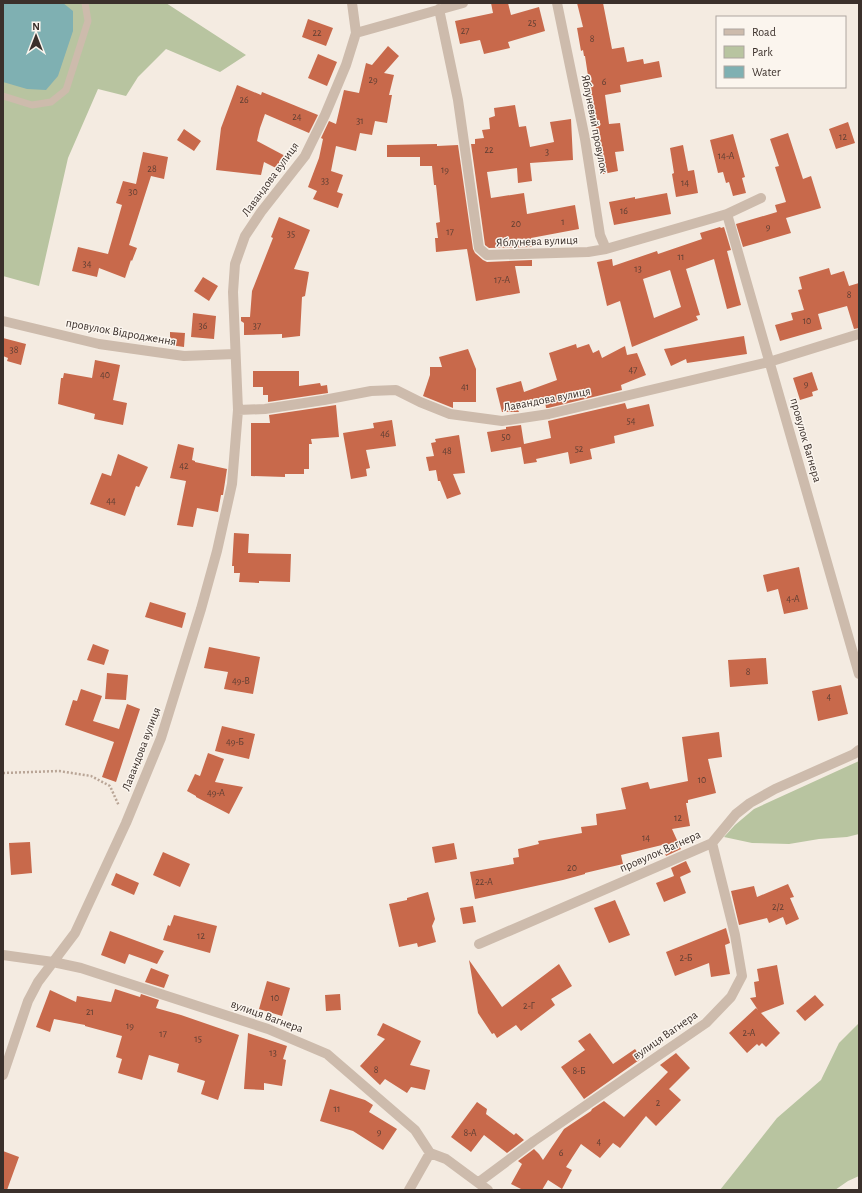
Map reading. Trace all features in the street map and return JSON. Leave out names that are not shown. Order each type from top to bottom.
[{"type":"street","points":[[352,3],[356,33],[463,3]]},
{"type":"street","name":"Яблуневий провулок","points":[[557,3],[586,139],[600,235],[606,249]]},
{"type":"street","name":"Яблунева вулиця","points":[[439,9],[458,100],[479,248],[488,255],[588,252],[606,249],[727,214],[761,198]]},
{"type":"street","name":"Лавандова вулиця","points":[[3,1075],[28,1002],[38,982],[75,933],[126,823],[161,738],[201,609],[217,551],[232,484],[238,410],[235,354],[235,264],[245,236],[261,212],[305,156],[325,115],[346,65],[356,33]]},
{"type":"street","name":"провулок Вагнера","points":[[727,214],[859,674]]},
{"type":"street","name":"провулок Відродження","points":[[3,321],[100,344],[176,355],[235,354]]},
{"type":"street","name":"Лавандова вулиця","points":[[238,410],[265,409],[371,391],[396,390],[420,402],[450,414],[502,421],[549,414],[769,362],[859,334]]},
{"type":"street","name":"провулок Вагнера","points":[[479,944],[712,843],[736,814],[750,803],[775,789],[854,754],[859,750]]},
{"type":"street","name":"вулиця Вагнера","points":[[479,1182],[534,1141],[706,1023],[731,997],[742,976],[735,935],[712,843]]},
{"type":"street","name":"вулиця Вагнера","points":[[3,956],[53,962],[81,968],[228,1015],[268,1029],[327,1054],[414,1130],[430,1153]]},
{"type":"street","points":[[409,1190],[430,1153],[446,1159],[488,1190]]},
{"type":"lane","points":[[3,96],[32,105],[51,102],[66,90],[88,21],[85,3]]},
{"type":"path","points":[[3,773],[60,771],[91,776],[110,786],[126,823]]},
{"type":"green space","points":[[3,3],[166,3],[246,55],[220,72],[166,49],[138,77],[126,96],[98,89],[68,158],[39,286],[3,276]]},
{"type":"green space","points":[[859,761],[859,834],[847,837],[819,839],[789,844],[752,843],[724,837],[735,825],[754,809]]},
{"type":"green space","points":[[859,1023],[859,1176],[848,1181],[835,1190],[720,1190],[777,1118],[821,1080],[839,1043]]},
{"type":"water","points":[[3,3],[63,3],[73,11],[73,31],[58,76],[46,90],[27,89],[3,82]]},
{"type":"building","points":[[491,3],[508,3],[511,15],[539,7],[545,31],[508,42],[510,48],[484,54],[480,40],[460,44],[455,21],[493,13]]},
{"type":"building","points":[[577,3],[603,3],[612,49],[624,47],[627,62],[643,59],[644,64],[659,61],[662,77],[620,85],[621,92],[605,95],[609,124],[620,123],[624,151],[615,152],[618,171],[603,174],[585,56],[583,50],[581,51],[577,28],[583,27]]},
{"type":"building","points":[[308,19],[333,28],[326,46],[302,37]]},
{"type":"building","points":[[388,46],[399,56],[384,73],[394,75],[389,95],[392,95],[387,123],[375,121],[372,135],[360,133],[356,151],[336,146],[331,171],[343,175],[337,192],[343,194],[338,208],[313,199],[317,191],[308,187],[319,158],[323,139],[321,138],[329,121],[336,124],[344,90],[359,93],[366,63],[372,65]]},
{"type":"building","points":[[318,54],[337,62],[327,86],[308,78]]},
{"type":"building","points":[[237,85],[261,95],[262,92],[318,115],[309,133],[265,114],[257,141],[289,158],[282,171],[264,162],[261,175],[216,170],[221,128]]},
{"type":"building","points":[[515,105],[519,127],[526,126],[530,147],[554,142],[550,122],[571,119],[573,160],[530,163],[532,181],[518,183],[517,168],[487,172],[491,198],[524,193],[527,214],[575,205],[579,229],[531,238],[532,247],[489,248],[485,245],[471,144],[475,144],[475,139],[484,138],[482,130],[490,129],[489,118],[495,116],[494,108]]},
{"type":"building","points":[[848,122],[855,143],[836,149],[829,129]]},
{"type":"building","points":[[184,129],[201,141],[194,151],[177,140]]},
{"type":"building","points":[[788,133],[803,179],[811,176],[821,208],[786,218],[791,233],[743,247],[736,224],[777,212],[775,205],[786,202],[775,167],[779,166],[770,139]]},
{"type":"building","points":[[733,134],[745,177],[742,178],[746,193],[733,196],[729,182],[726,183],[723,172],[718,173],[710,140]]},
{"type":"building","points":[[437,144],[437,146],[458,145],[473,249],[475,253],[487,262],[532,260],[532,266],[515,266],[520,293],[476,301],[467,249],[436,252],[435,238],[438,238],[436,223],[440,222],[436,185],[434,185],[432,166],[420,166],[420,157],[387,157],[387,145]]},
{"type":"building","points":[[683,145],[688,171],[694,170],[698,193],[676,197],[670,148]]},
{"type":"building","points":[[143,152],[168,157],[164,179],[151,176],[129,245],[137,248],[125,278],[99,268],[97,277],[72,271],[78,247],[108,254],[122,205],[116,203],[123,181],[136,184]]},
{"type":"building","points":[[667,193],[671,214],[614,225],[609,202]]},
{"type":"building","points":[[279,217],[310,230],[294,269],[309,272],[305,296],[302,297],[300,336],[282,338],[282,334],[244,335],[244,323],[241,321],[241,317],[250,317],[252,291],[273,238],[271,237]]},
{"type":"building","points":[[724,227],[731,250],[727,251],[741,305],[727,309],[714,259],[686,269],[700,315],[696,316],[698,320],[632,347],[620,301],[607,306],[597,262],[612,259],[613,266],[657,251],[658,254],[702,239],[700,233]],"holes":[[[670,270],[681,307],[654,318],[643,279]]]},
{"type":"building","points":[[829,268],[831,275],[844,271],[849,286],[859,283],[859,328],[854,329],[847,306],[818,314],[822,329],[780,341],[775,325],[793,320],[791,313],[804,310],[798,290],[802,289],[799,277]]},
{"type":"building","points":[[203,277],[218,286],[209,301],[194,291]]},
{"type":"building","points":[[193,313],[216,316],[214,339],[191,337]]},
{"type":"building","points":[[170,332],[185,333],[184,347],[170,345]]},
{"type":"building","points":[[744,336],[747,354],[687,363],[686,359],[671,366],[664,349]]},
{"type":"building","points":[[3,338],[26,344],[21,365],[7,361],[8,358],[3,356]]},
{"type":"building","points":[[576,344],[577,348],[589,344],[593,353],[599,350],[602,358],[625,346],[627,355],[637,353],[646,375],[621,385],[622,390],[548,408],[546,408],[545,401],[518,410],[519,412],[502,412],[496,388],[521,381],[524,392],[557,380],[549,353]]},
{"type":"building","points":[[468,349],[476,369],[476,402],[453,402],[453,408],[423,396],[430,375],[430,367],[442,367],[439,357]]},
{"type":"building","points":[[95,360],[120,365],[113,400],[127,403],[123,425],[94,419],[95,414],[58,404],[61,378],[63,378],[64,373],[92,378]]},
{"type":"building","points":[[253,371],[299,371],[299,386],[320,383],[321,386],[327,385],[328,393],[268,402],[268,395],[263,395],[263,387],[253,387]]},
{"type":"building","points":[[812,372],[818,390],[812,392],[813,396],[800,400],[793,378]]},
{"type":"building","points":[[625,403],[627,409],[649,404],[654,426],[614,436],[615,443],[590,449],[592,459],[570,464],[568,452],[536,459],[537,462],[524,464],[521,447],[491,452],[487,432],[521,425],[524,444],[551,438],[548,421]]},
{"type":"building","points":[[336,405],[339,437],[311,439],[312,444],[309,444],[309,469],[304,469],[304,474],[285,474],[285,477],[251,476],[251,423],[270,423],[269,415]]},
{"type":"building","points":[[392,420],[396,446],[366,450],[370,468],[366,469],[367,476],[351,479],[343,433],[374,428],[373,423]]},
{"type":"building","points":[[459,435],[465,473],[453,474],[461,494],[447,499],[440,481],[438,481],[436,470],[429,471],[426,457],[434,456],[431,443],[436,442],[435,439]]},
{"type":"building","points":[[178,444],[194,448],[192,460],[195,462],[227,469],[223,495],[221,495],[218,512],[197,508],[193,527],[177,525],[186,481],[170,478]]},
{"type":"building","points":[[118,454],[148,467],[139,487],[136,486],[125,516],[90,504],[102,473],[111,476]]},
{"type":"building","points":[[234,533],[249,534],[248,553],[291,554],[290,582],[239,582],[240,573],[234,573],[234,566],[232,566]]},
{"type":"building","points":[[799,567],[808,609],[784,614],[778,589],[767,592],[763,575]]},
{"type":"building","points":[[150,602],[186,613],[182,628],[145,617]]},
{"type":"building","points":[[93,644],[109,650],[104,665],[87,660]]},
{"type":"building","points":[[209,647],[260,657],[253,694],[224,689],[228,672],[204,668]]},
{"type":"building","points":[[766,658],[768,684],[730,687],[728,660]]},
{"type":"building","points":[[107,673],[128,675],[126,700],[105,699]]},
{"type":"building","points":[[841,685],[848,714],[818,721],[812,691]]},
{"type":"building","points":[[81,689],[102,696],[93,721],[119,729],[127,704],[140,709],[116,782],[102,777],[114,742],[65,725],[73,700],[77,701]]},
{"type":"building","points":[[222,726],[255,734],[249,759],[215,751]]},
{"type":"building","points":[[719,732],[722,757],[708,759],[716,793],[688,800],[688,803],[686,803],[690,826],[672,829],[681,849],[666,856],[662,845],[621,855],[623,864],[563,880],[475,899],[470,872],[514,864],[513,858],[519,857],[518,849],[539,844],[538,841],[582,833],[581,827],[597,825],[596,814],[626,809],[621,788],[648,782],[650,789],[688,781],[682,737]]},
{"type":"building","points":[[208,753],[224,759],[215,782],[243,787],[229,814],[187,791],[195,774],[200,776]]},
{"type":"building","points":[[30,842],[32,873],[11,875],[9,843]]},
{"type":"building","points":[[454,843],[457,859],[435,863],[432,847]]},
{"type":"building","points":[[163,852],[190,864],[180,887],[153,875]]},
{"type":"building","points":[[686,861],[691,872],[680,877],[686,893],[664,902],[656,883],[674,876],[671,868]]},
{"type":"building","points":[[116,873],[139,883],[134,895],[111,885]]},
{"type":"building","points":[[788,884],[794,897],[790,898],[799,919],[786,925],[783,917],[769,923],[767,918],[739,925],[731,891],[754,886],[757,897]]},
{"type":"building","points":[[428,892],[435,919],[432,926],[436,942],[418,947],[417,943],[399,947],[389,904],[407,900],[407,898]]},
{"type":"building","points":[[615,900],[630,935],[609,943],[594,908]]},
{"type":"building","points":[[473,906],[476,922],[463,924],[460,908]]},
{"type":"building","points":[[174,915],[217,926],[210,953],[163,940],[168,925],[170,926]]},
{"type":"building","points":[[726,928],[730,943],[725,945],[730,974],[711,977],[709,963],[675,976],[666,952]]},
{"type":"building","points":[[110,931],[164,951],[157,964],[129,954],[125,964],[101,955]]},
{"type":"building","points":[[469,960],[502,1007],[559,964],[572,986],[551,999],[555,1005],[521,1031],[516,1025],[497,1038],[494,1033],[492,1034],[478,1013]]},
{"type":"building","points":[[777,965],[784,1004],[761,1013],[780,1033],[766,1047],[762,1043],[759,1046],[757,1044],[747,1053],[729,1033],[756,1008],[758,1010],[750,998],[756,997],[754,982],[759,981],[757,969]]},
{"type":"building","points":[[151,968],[169,975],[164,988],[145,982]]},
{"type":"building","points":[[267,981],[290,988],[282,1016],[259,1009]]},
{"type":"building","points":[[115,989],[140,997],[141,994],[159,1000],[156,1008],[239,1035],[218,1100],[201,1094],[205,1081],[177,1072],[179,1064],[149,1055],[142,1080],[118,1073],[122,1059],[116,1057],[122,1036],[85,1025],[54,1019],[50,1032],[36,1027],[50,990],[76,1002],[77,996],[111,1002]]},
{"type":"building","points":[[340,994],[341,1010],[326,1011],[325,995]]},
{"type":"building","points":[[815,995],[824,1005],[805,1021],[796,1011]]},
{"type":"building","points":[[383,1023],[421,1041],[410,1065],[430,1070],[425,1090],[411,1087],[407,1093],[385,1079],[380,1085],[360,1066],[385,1039],[377,1035]]},
{"type":"building","points":[[248,1033],[287,1046],[283,1059],[286,1060],[282,1086],[264,1083],[264,1090],[244,1089]]},
{"type":"building","points":[[590,1033],[613,1064],[635,1049],[642,1058],[584,1099],[561,1067],[585,1050],[578,1041]]},
{"type":"building","points":[[676,1053],[690,1068],[669,1089],[681,1100],[656,1126],[646,1116],[620,1148],[613,1143],[600,1158],[581,1144],[566,1167],[572,1170],[562,1189],[548,1180],[542,1190],[523,1190],[511,1184],[522,1164],[518,1161],[534,1149],[543,1160],[564,1129],[604,1101],[624,1117],[668,1072],[660,1065]]},
{"type":"building","points":[[330,1089],[365,1100],[373,1105],[369,1112],[397,1129],[383,1150],[353,1131],[320,1121]]},
{"type":"building","points":[[477,1102],[487,1109],[486,1114],[514,1135],[516,1133],[524,1140],[507,1153],[484,1135],[471,1152],[451,1137]]},
{"type":"building","points":[[3,1151],[19,1157],[7,1190],[3,1190]]}]
